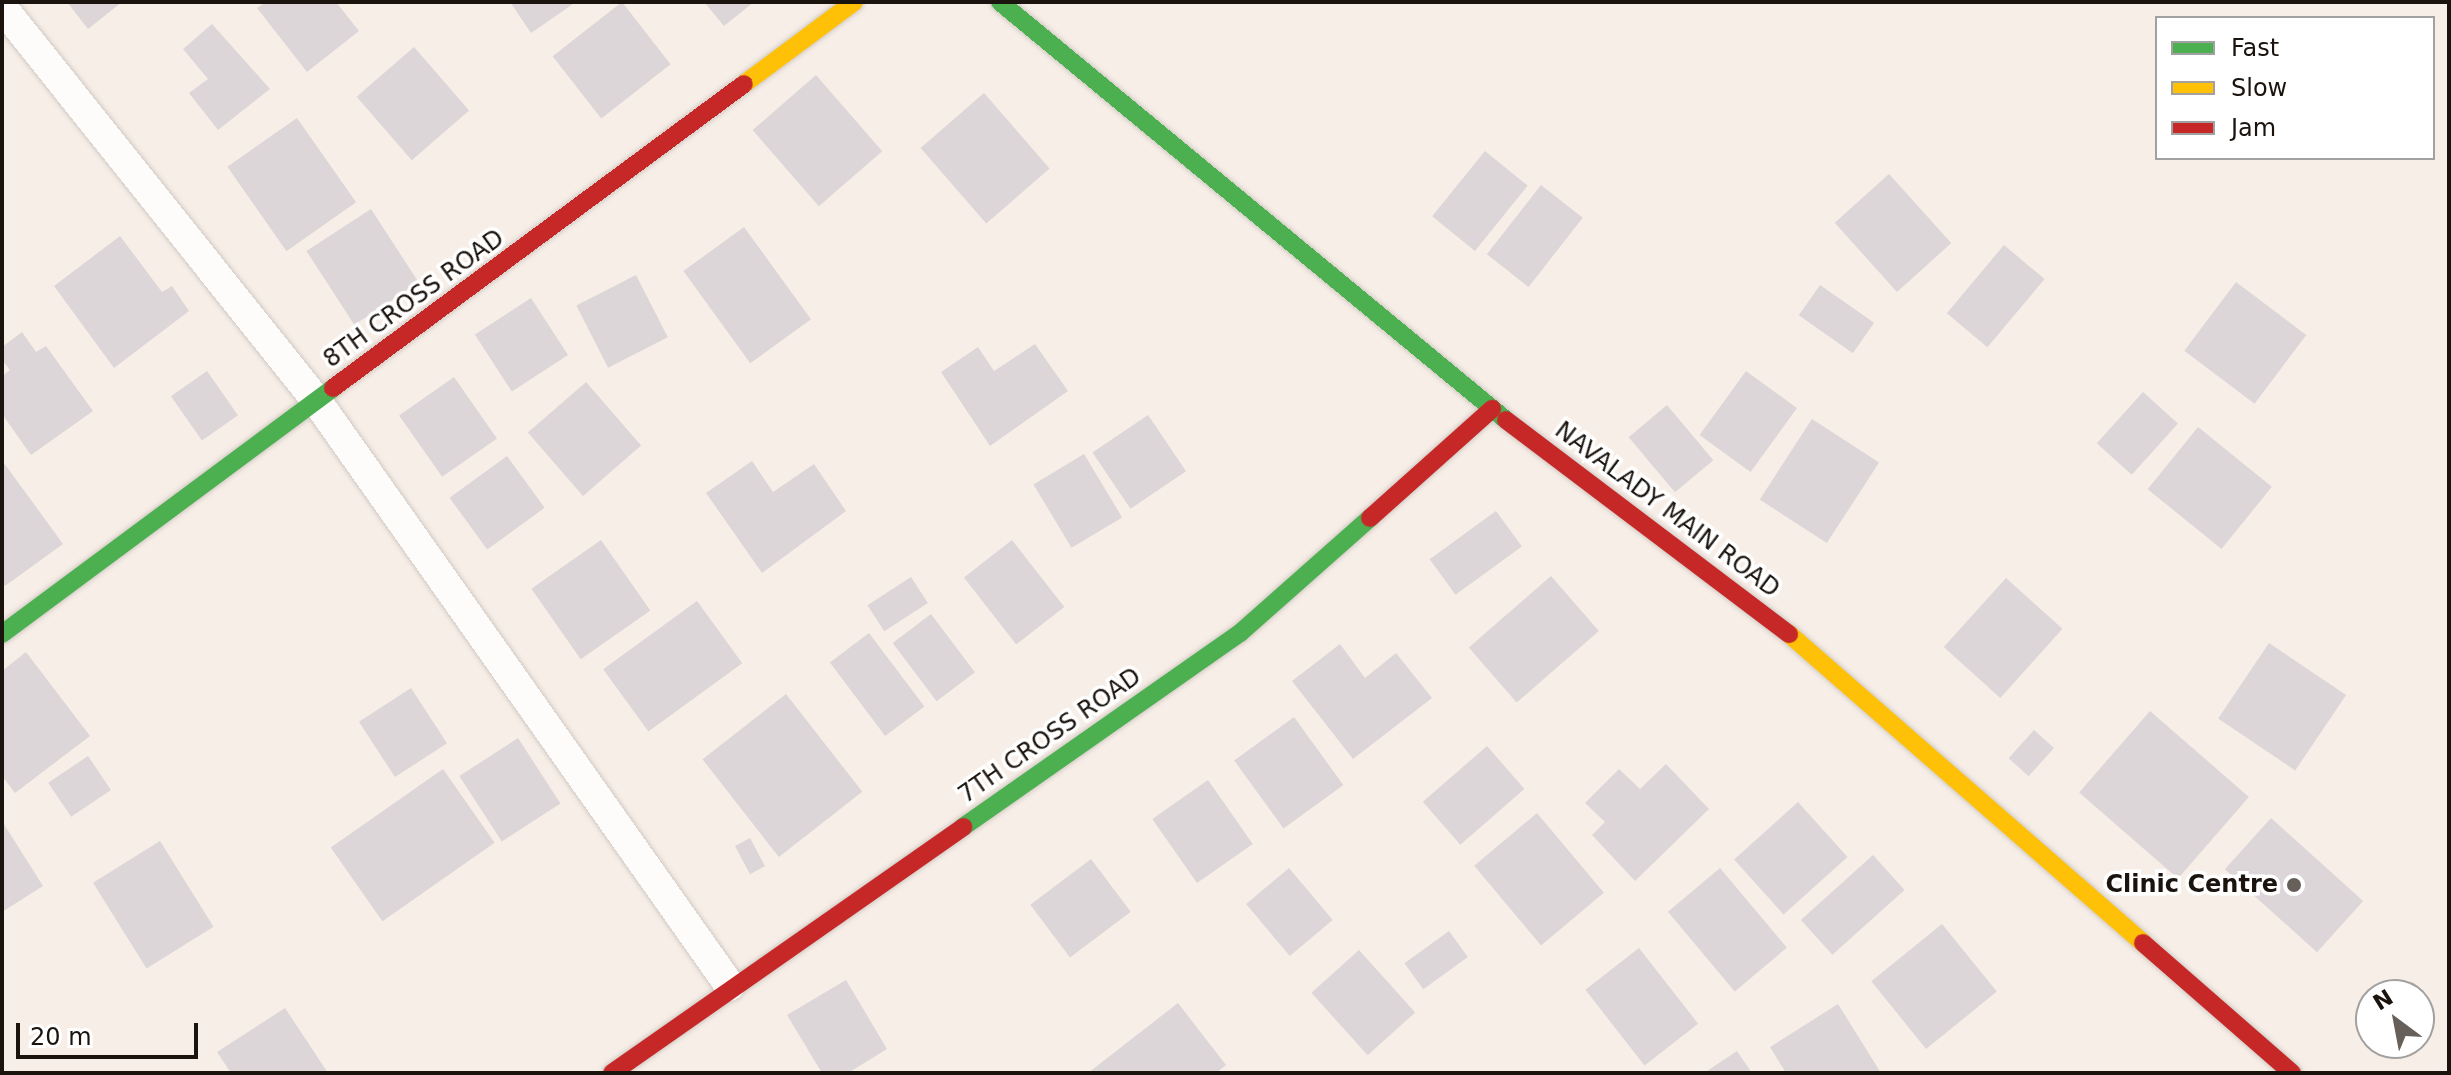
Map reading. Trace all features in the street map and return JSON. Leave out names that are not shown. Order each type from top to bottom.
[{"type":"street","name":"8TH CROSS ROAD","points":[[2,634],[854,2]]},
{"type":"street","name":"NAVALADY MAIN ROAD","points":[[1000,2],[1492,409],[1760,608],[2292,1073]]},
{"type":"street","name":"7TH CROSS ROAD","points":[[612,1073],[730,986],[1240,633],[1492,409]]},
{"type":"lane","points":[[2,7],[316,400],[730,986]]},
{"type":"building","points":[[67,2],[122,2],[88,29]]},
{"type":"building","points":[[266,2],[336,2],[359,31],[307,72],[257,8]]},
{"type":"building","points":[[510,2],[576,2],[531,33]]},
{"type":"building","points":[[622,2],[671,64],[601,118],[553,56]]},
{"type":"building","points":[[704,2],[754,2],[724,26]]},
{"type":"building","points":[[212,24],[270,89],[218,130],[189,93],[208,79],[183,49]]},
{"type":"building","points":[[414,47],[469,110],[412,160],[357,97]]},
{"type":"building","points":[[816,75],[882,151],[819,206],[753,130]]},
{"type":"building","points":[[984,93],[1050,168],[986,224],[921,148]]},
{"type":"building","points":[[297,118],[356,202],[286,251],[227,167]]},
{"type":"building","points":[[1485,151],[1528,186],[1475,251],[1432,216]]},
{"type":"building","points":[[1889,174],[1951,243],[1897,292],[1835,223]]},
{"type":"building","points":[[1541,185],[1583,218],[1529,287],[1487,254]]},
{"type":"building","points":[[371,209],[419,283],[354,325],[306,251]]},
{"type":"building","points":[[744,227],[811,319],[750,363],[683,271]]},
{"type":"building","points":[[120,236],[162,292],[172,286],[189,311],[114,368],[54,286]]},
{"type":"building","points":[[2004,245],[2045,279],[1987,347],[1947,313]]},
{"type":"building","points":[[636,275],[668,337],[608,368],[576,305]]},
{"type":"building","points":[[2236,282],[2306,335],[2255,404],[2184,351]]},
{"type":"building","points":[[1820,285],[1874,323],[1853,353],[1799,315]]},
{"type":"building","points":[[531,298],[568,355],[512,392],[475,334]]},
{"type":"building","points":[[22,332],[36,352],[46,346],[93,411],[31,455],[2,414],[2,376],[10,370],[2,360],[2,347]]},
{"type":"building","points":[[1035,344],[1068,391],[990,446],[941,372],[978,347],[994,371]]},
{"type":"building","points":[[207,371],[238,415],[202,440],[171,396]]},
{"type":"building","points":[[1746,371],[1797,408],[1751,472],[1700,435]]},
{"type":"building","points":[[454,377],[497,438],[442,477],[399,415]]},
{"type":"building","points":[[586,382],[641,445],[583,496],[528,433]]},
{"type":"building","points":[[2143,392],[2178,423],[2132,475],[2097,443]]},
{"type":"building","points":[[1667,405],[1713,460],[1675,492],[1629,437]]},
{"type":"building","points":[[1148,415],[1186,471],[1130,509],[1092,452]]},
{"type":"building","points":[[1812,419],[1879,463],[1827,543],[1760,500]]},
{"type":"building","points":[[2198,427],[2272,487],[2221,549],[2148,489]]},
{"type":"building","points":[[1084,454],[1122,517],[1072,548],[1033,484]]},
{"type":"building","points":[[507,456],[545,508],[487,550],[450,498]]},
{"type":"building","points":[[752,461],[773,492],[814,464],[846,511],[762,573],[706,493]]},
{"type":"building","points":[[4,463],[63,544],[5,586],[2,581]]},
{"type":"building","points":[[1496,511],[1522,547],[1456,595],[1430,559]]},
{"type":"building","points":[[601,540],[650,610],[581,659],[531,589]]},
{"type":"building","points":[[1012,540],[1064,607],[1016,645],[964,578]]},
{"type":"building","points":[[1551,576],[1599,631],[1517,703],[1469,648]]},
{"type":"building","points":[[911,577],[928,603],[884,631],[867,605]]},
{"type":"building","points":[[2006,578],[2062,629],[2000,698],[1944,647]]},
{"type":"building","points":[[697,601],[742,663],[648,731],[603,669]]},
{"type":"building","points":[[931,614],[975,672],[937,701],[893,643]]},
{"type":"building","points":[[869,633],[924,706],[885,736],[830,662]]},
{"type":"building","points":[[2269,643],[2346,695],[2295,770],[2218,718]]},
{"type":"building","points":[[1340,644],[1365,678],[1396,653],[1432,698],[1353,759],[1292,681]]},
{"type":"building","points":[[26,652],[90,736],[15,793],[2,776],[2,671]]},
{"type":"building","points":[[411,688],[447,743],[395,777],[359,722]]},
{"type":"building","points":[[786,694],[862,792],[779,857],[702,759]]},
{"type":"building","points":[[2150,711],[2249,797],[2178,878],[2079,793]]},
{"type":"building","points":[[1294,717],[1343,785],[1284,828],[1234,760]]},
{"type":"building","points":[[2034,730],[2054,748],[2029,776],[2009,758]]},
{"type":"building","points":[[518,738],[560,803],[502,842],[459,776]]},
{"type":"building","points":[[1487,746],[1524,789],[1460,845],[1423,802]]},
{"type":"building","points":[[88,756],[111,790],[71,817],[48,783]]},
{"type":"building","points":[[1666,764],[1709,809],[1635,881],[1592,835],[1605,822],[1585,803],[1619,769],[1640,789]]},
{"type":"building","points":[[443,769],[495,843],[382,921],[331,848]]},
{"type":"building","points":[[1208,780],[1253,844],[1197,883],[1152,819]]},
{"type":"building","points":[[1798,802],[1848,857],[1784,915],[1734,860]]},
{"type":"building","points":[[1537,813],[1604,893],[1541,945],[1474,866]]},
{"type":"building","name":"Clinic Centre","points":[[2271,818],[2363,901],[2317,952],[2225,869]]},
{"type":"building","points":[[2,821],[43,886],[2,912]]},
{"type":"building","points":[[750,838],[765,866],[750,874],[735,846]]},
{"type":"building","points":[[160,841],[214,927],[147,969],[93,883]]},
{"type":"building","points":[[1873,855],[1904,890],[1832,955],[1801,920]]},
{"type":"building","points":[[1091,859],[1131,912],[1070,957],[1030,905]]},
{"type":"building","points":[[1289,868],[1333,920],[1290,956],[1246,904]]},
{"type":"building","points":[[1720,868],[1787,948],[1735,991],[1668,912]]},
{"type":"building","points":[[1942,924],[1997,992],[1926,1049],[1871,981]]},
{"type":"building","points":[[1449,931],[1468,957],[1423,989],[1405,963]]},
{"type":"building","points":[[1639,948],[1698,1024],[1645,1066],[1585,990]]},
{"type":"building","points":[[1359,950],[1415,1012],[1368,1055],[1311,993]]},
{"type":"building","points":[[846,980],[887,1049],[848,1073],[822,1073],[787,1015]]},
{"type":"building","points":[[1178,1003],[1226,1065],[1216,1073],[1088,1073]]},
{"type":"building","points":[[1838,1004],[1881,1073],[1786,1073],[1770,1047]]},
{"type":"building","points":[[285,1008],[328,1073],[231,1073],[217,1052]]},
{"type":"building","points":[[1737,1051],[1752,1073],[1704,1073]]},
{"type":"traffic: fast","points":[[1000,2],[1506,420]]},
{"type":"traffic: fast","points":[[2,634],[333,388]]},
{"type":"traffic: fast","points":[[963,827],[1240,633],[1370,518]]},
{"type":"traffic: slow","points":[[744,84],[854,2]]},
{"type":"traffic: slow","points":[[1789,634],[2143,943]]},
{"type":"traffic: jam","points":[[333,388],[744,84]]},
{"type":"traffic: jam","points":[[1370,518],[1492,409]]},
{"type":"traffic: jam","points":[[1506,420],[1789,634]]},
{"type":"traffic: jam","points":[[612,1073],[963,827]]},
{"type":"traffic: jam","points":[[2143,943],[2292,1073]]},
{"type":"place","name":"Clinic Centre","points":[[2294,885]]}]
